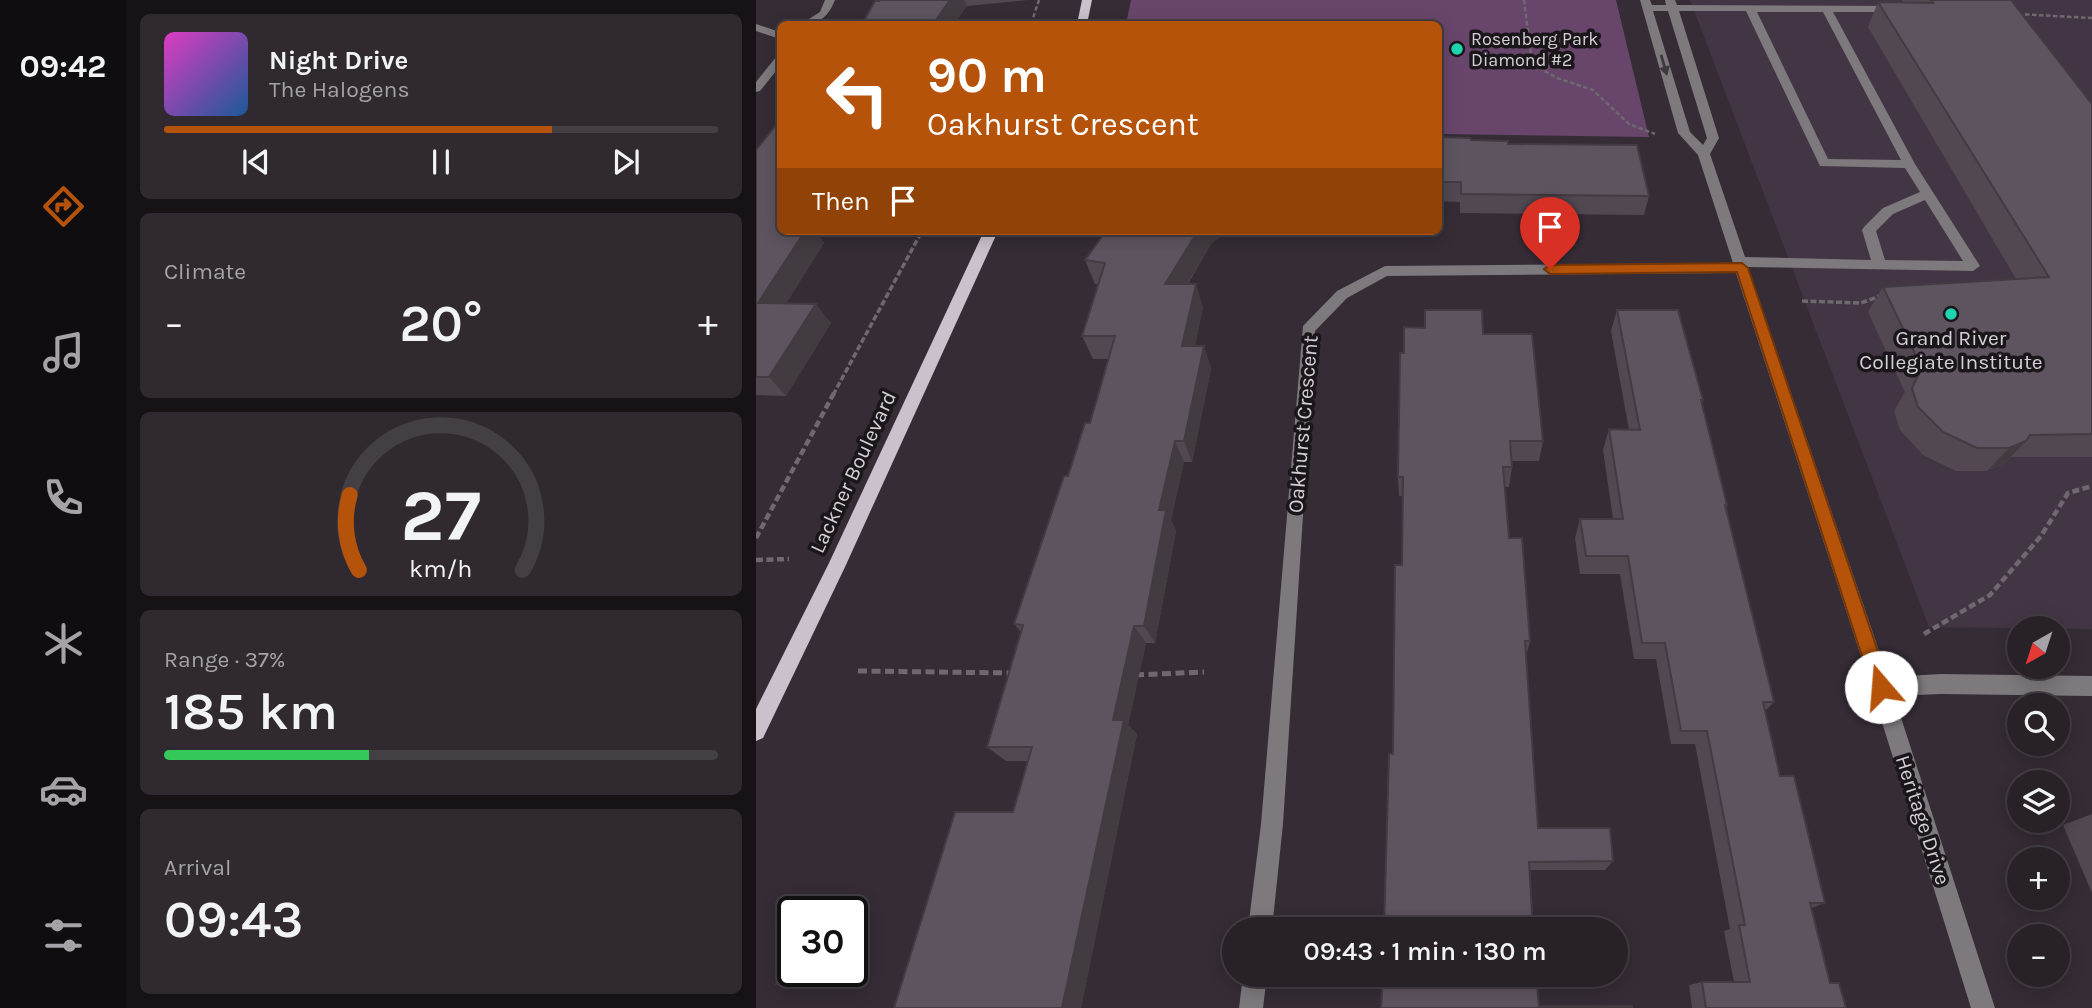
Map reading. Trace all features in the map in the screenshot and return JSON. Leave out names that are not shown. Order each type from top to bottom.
[{"type":"main road","points":[[1083,21],[1087,0]]},
{"type":"main road","name":"Lackner Boulevard","points":[[756,732],[762,706],[836,568],[989,235]]},
{"type":"street","points":[[811,21],[824,14],[830,0]]},
{"type":"street","name":"Heritage Drive","points":[[1704,154],[1713,138],[1672,4],[1646,4],[1684,133],[1704,154],[1881,687],[1983,1008]]},
{"type":"street","points":[[1672,4],[1826,8],[1849,4],[1906,9]]},
{"type":"street","points":[[1742,5],[1824,163],[1909,164]]},
{"type":"street","points":[[1826,8],[1927,194],[1888,211],[1869,230],[1879,264]]},
{"type":"street","points":[[756,27],[777,35]]},
{"type":"street","points":[[756,89],[777,63]]},
{"type":"street","name":"Oakhurst Crescent","points":[[1261,917],[1274,799],[1308,330],[1325,308],[1355,284],[1385,271],[1741,265],[1973,266],[1927,194]]},
{"type":"street","points":[[1881,687],[1941,684],[2092,686]]},
{"type":"street","points":[[1251,1008],[1254,987]]},
{"type":"path","points":[[1032,21],[1039,0]]},
{"type":"path","points":[[1524,0],[1531,55],[1539,68],[1556,78],[1594,90],[1629,124],[1660,136]]},
{"type":"path","points":[[2014,13],[2092,19]]},
{"type":"path","points":[[756,538],[920,235]]},
{"type":"path","points":[[1802,301],[1861,303],[1880,295]]},
{"type":"path","points":[[1924,634],[1990,595],[2041,536],[2068,493],[2092,485]]},
{"type":"path","points":[[756,560],[789,559]]},
{"type":"path","points":[[858,671],[1021,674]]},
{"type":"path","points":[[1130,675],[1204,672]]},
{"type":"shaded area","points":[[1131,0],[1616,0],[1649,137],[1442,134],[1442,21],[1127,21]]},
{"type":"shaded area","name":"Grand River Collegiate Institute","points":[[1690,0],[2092,0],[2092,629],[2070,629],[2070,616],[2007,616],[2007,628],[1929,627]]},
{"type":"building","points":[[950,0],[935,21],[863,21],[875,1]]},
{"type":"building","points":[[1931,0],[2011,0],[2092,104],[2092,434],[2030,435],[2026,441],[2009,448],[1977,448],[1943,432],[1918,407],[1912,388],[1922,368],[1883,287],[2049,277],[1878,2],[1933,3]]},
{"type":"building","points":[[777,124],[777,235],[802,235],[758,303],[816,304],[769,377],[756,377],[756,150]]},
{"type":"building","points":[[1442,137],[1508,141],[1508,144],[1637,145],[1649,196],[1461,194],[1461,182],[1442,182]]},
{"type":"building","points":[[1103,235],[1196,235],[1165,284],[1196,284],[1182,346],[1204,346],[1184,441],[1175,441],[1159,510],[1166,510],[1144,626],[1134,626],[1113,720],[1124,720],[1062,1008],[894,1008],[955,812],[1013,812],[1032,747],[987,747],[1023,625],[1014,624],[1064,476],[1068,476],[1085,423],[1090,423],[1115,336],[1082,336],[1105,263],[1085,260]]},
{"type":"building","points":[[1425,310],[1482,310],[1483,334],[1532,334],[1543,441],[1510,441],[1512,467],[1503,467],[1509,538],[1522,538],[1530,641],[1525,641],[1538,828],[1610,828],[1613,861],[1529,862],[1532,917],[1384,917],[1389,754],[1393,754],[1395,565],[1402,565],[1403,477],[1398,477],[1400,353],[1404,353],[1404,327],[1425,328]]},
{"type":"building","points":[[1617,310],[1678,310],[1703,400],[1725,505],[1774,702],[1763,702],[1780,776],[1794,776],[1825,903],[1810,903],[1830,983],[1839,983],[1846,1008],[1706,1008],[1702,982],[1750,982],[1739,925],[1745,925],[1707,731],[1681,731],[1665,643],[1642,643],[1628,556],[1586,556],[1580,519],[1623,519],[1609,429],[1640,430]]},
{"type":"building","points":[[1382,987],[1537,987],[1539,1006],[1632,1006],[1632,1008],[1381,1008]]},
{"type":"place","name":"Rosenberg Park Diamond #2","points":[[1457,49]]},
{"type":"place","name":"Grand River Collegiate Institute","points":[[1951,314]]},
{"type":"route","points":[[1550,269],[1742,268],[1881,687]]}]
